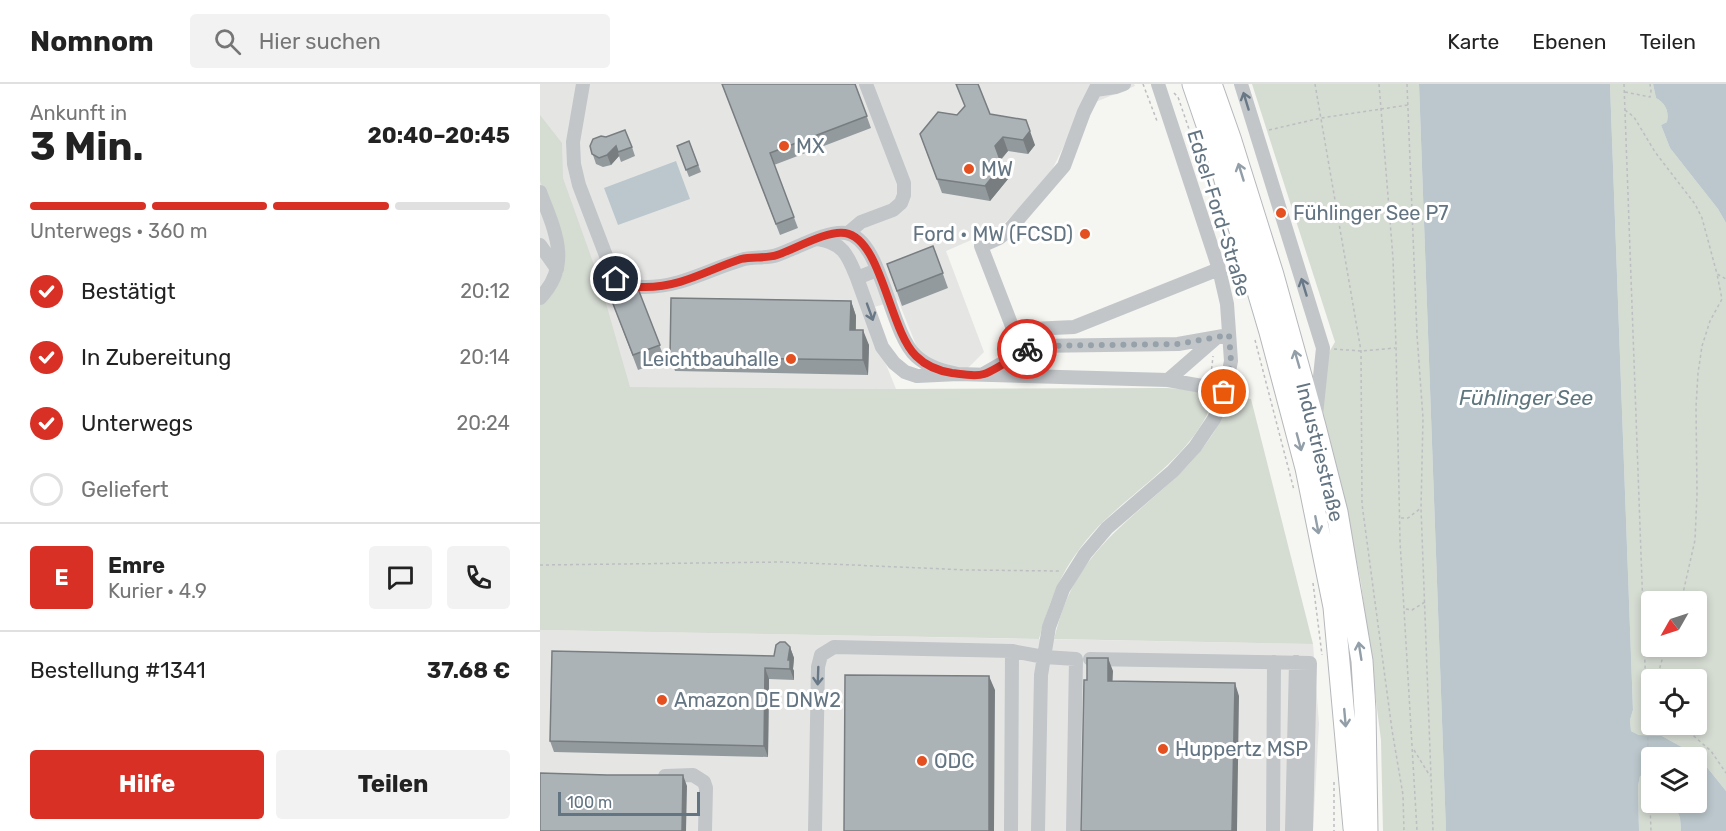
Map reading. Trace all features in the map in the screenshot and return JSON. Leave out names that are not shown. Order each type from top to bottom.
[{"type":"highway","points":[[1185,84],[1220,163]]},
{"type":"highway","name":"Industriestraße","points":[[1193,84],[1220,163],[1270,332],[1306,468],[1334,606],[1352,805],[1352,831]]},
{"type":"highway","name":"Industriestraße","points":[[1211,84],[1273,275],[1315,426],[1339,524],[1362,661],[1367,831]]},
{"type":"highway","points":[[1365,710],[1374,752],[1378,831]]},
{"type":"street","points":[[583,84],[573,142],[575,174],[613,274],[621,283],[635,287],[669,285],[742,259],[775,256],[834,233],[848,233],[864,243],[871,255],[902,333],[915,356],[928,365],[945,372],[958,374]]},
{"type":"street","points":[[848,233],[861,222],[893,210],[901,203],[904,195],[904,183],[866,84]]},
{"type":"street","points":[[1124,84],[1116,87],[1096,87],[1064,166],[1009,230],[999,238],[981,246],[1015,334],[1031,329],[1074,327],[1219,269]]},
{"type":"street","points":[[1241,84],[1323,348],[1315,426]]},
{"type":"street","name":"Edsel-Ford-Straße","points":[[1038,831],[1041,675],[1049,627],[1063,589],[1085,554],[1107,528],[1173,471],[1195,447],[1214,419],[1224,392],[1231,361],[1227,304],[1219,269],[1160,87]]},
{"type":"street","points":[[540,192],[558,243],[559,257],[552,281],[540,298]]},
{"type":"street","points":[[818,239],[828,241],[842,249],[849,259],[882,347],[894,363],[905,372],[917,376],[958,374],[1168,380],[1224,392]]},
{"type":"street","points":[[540,245],[557,269]]},
{"type":"street","points":[[857,278],[878,270]]},
{"type":"street","points":[[983,375],[1032,346],[1178,344],[1229,335]]},
{"type":"street","points":[[1168,380],[1215,339]]},
{"type":"street","points":[[815,831],[818,667],[821,655],[834,647],[1012,651],[1044,657],[1076,659],[1310,663],[1306,831]]},
{"type":"street","points":[[1011,831],[1012,651]]},
{"type":"street","points":[[1073,831],[1076,659]]},
{"type":"street","points":[[1273,831],[1274,662]]},
{"type":"street","points":[[1292,831],[1296,662]]},
{"type":"street","points":[[646,776],[693,775],[704,782],[706,788],[705,831]]},
{"type":"path","points":[[1315,84],[1360,351],[1362,504],[1392,730],[1403,795],[1404,831]]},
{"type":"path","points":[[1379,84],[1393,258],[1400,518],[1417,831]]},
{"type":"path","points":[[1407,84],[1417,335],[1423,418],[1421,508],[1433,831]]},
{"type":"path","points":[[1624,84],[1645,669]]},
{"type":"path","points":[[1624,92],[1650,97],[1650,84]]},
{"type":"path","points":[[1160,87],[1168,88],[1178,97],[1237,277]]},
{"type":"path","points":[[1256,134],[1321,118],[1408,105]]},
{"type":"path","points":[[1624,109],[1634,117],[1655,152],[1695,204],[1702,218],[1722,299],[1710,321],[1702,346],[1698,373],[1695,540],[1683,591]]},
{"type":"path","points":[[1717,274],[1726,279]]},
{"type":"path","points":[[1256,341],[1296,499]]},
{"type":"path","points":[[1323,348],[1360,351],[1396,347]]},
{"type":"path","points":[[1400,518],[1408,519],[1421,508]]},
{"type":"path","points":[[540,565],[783,562],[1066,572]]},
{"type":"path","points":[[1312,579],[1323,658]]},
{"type":"path","points":[[1405,609],[1412,610],[1425,602]]},
{"type":"path","points":[[1693,735],[1711,751],[1726,773]]},
{"type":"path","points":[[1413,747],[1431,777]]},
{"type":"path","points":[[1334,783],[1334,831]]},
{"type":"path","points":[[1651,813],[1651,831]]},
{"type":"shaded area","points":[[540,84],[1134,84],[1135,86],[1083,107],[1052,170],[1014,214],[999,228],[946,251],[984,352],[966,370],[941,364],[918,350],[898,300],[864,310],[896,389],[540,387]]},
{"type":"shaded area","points":[[1252,84],[1419,84],[1446,831],[1383,831],[1381,740],[1361,583],[1345,503],[1322,411],[1328,354],[1335,342]]},
{"type":"shaded area","points":[[1610,84],[1653,84],[1656,98],[1664,105],[1668,114],[1667,122],[1661,125],[1670,148],[1718,209],[1726,223],[1726,791],[1707,767],[1707,747],[1682,747],[1662,736],[1639,735],[1631,731],[1630,720],[1633,710]]},
{"type":"shaded area","points":[[540,115],[562,143],[563,178],[599,279],[630,387],[1166,388],[1198,390],[1208,404],[1207,414],[1182,450],[1102,523],[1081,547],[1055,591],[1039,639],[540,630],[540,303],[560,236],[540,181]]},
{"type":"shaded area","points":[[1230,397],[1251,399],[1313,644],[1054,639],[1068,598],[1083,569],[1119,528],[1169,484],[1199,453],[1217,426]]},
{"type":"shaded area","points":[[540,630],[1313,644],[1319,724],[1313,831],[540,831]]},
{"type":"shaded area","points":[[1640,775],[1641,813],[1678,813],[1681,831],[1639,831],[1638,786]]},
{"type":"water","name":"Fühlinger See","points":[[1419,84],[1610,84],[1633,710],[1630,720],[1631,731],[1639,735],[1662,736],[1682,747],[1641,747],[1641,776],[1638,786],[1639,831],[1446,831]]},
{"type":"water","points":[[1653,84],[1726,84],[1726,223],[1718,209],[1670,148],[1661,125],[1667,122],[1668,114],[1664,105],[1656,98]]},
{"type":"water","points":[[676,161],[690,199],[618,225],[604,188]]},
{"type":"water","name":"Fühlinger See","points":[[1707,767],[1726,791],[1726,831],[1681,831],[1678,813],[1707,813]]},
{"type":"building","name":"MX","points":[[722,84],[855,84],[867,116],[770,153],[794,217],[776,224]]},
{"type":"building","points":[[956,84],[978,84],[990,114],[1026,120],[1030,131],[1023,140],[1003,137],[995,146],[1002,165],[985,186],[937,179],[920,134],[938,112],[957,115],[965,106]]},
{"type":"building","points":[[625,130],[632,147],[618,152],[616,146],[607,155],[599,158],[592,154],[590,146],[593,139]]},
{"type":"building","points":[[689,141],[698,165],[686,170],[677,146]]},
{"type":"building","points":[[933,246],[943,273],[897,291],[887,264]]},
{"type":"building","points":[[635,281],[660,345],[633,355],[608,291]]},
{"type":"building","points":[[671,298],[851,301],[850,330],[863,330],[863,360],[670,357]]},
{"type":"building","name":"Amazon DE DNW2","points":[[785,642],[790,647],[788,660],[790,660],[790,669],[765,668],[764,746],[550,741],[552,651],[774,656],[776,645]]},
{"type":"building","name":"Huppertz MSP","points":[[1087,658],[1108,658],[1108,681],[1235,683],[1232,831],[1081,831],[1084,680],[1087,680]]},
{"type":"building","name":"ODC","points":[[845,675],[989,676],[989,831],[844,831]]},
{"type":"building","points":[[540,773],[683,775],[682,831],[540,831]]},
{"type":"way so far","points":[[1027,349],[1032,346],[1178,344],[1229,335],[1231,361],[1224,392]]},
{"type":"place","name":"MX","points":[[784,146]]},
{"type":"place","name":"MW","points":[[969,169]]},
{"type":"place","name":"Fühlinger See P7","points":[[1281,213]]},
{"type":"place","name":"Ford • MW (FCSD)","points":[[1085,234]]},
{"type":"place","name":"Leichtbauhalle","points":[[791,359]]},
{"type":"place","name":"Amazon DE DNW2","points":[[662,700]]},
{"type":"place","name":"Huppertz MSP","points":[[1163,749]]},
{"type":"place","name":"ODC","points":[[922,761]]},
{"type":"route","points":[[616,279],[628,286],[660,287],[682,282],[742,259],[775,256],[834,233],[848,233],[864,243],[878,270],[908,346],[915,356],[928,365],[945,372],[983,375],[1027,349]]}]
